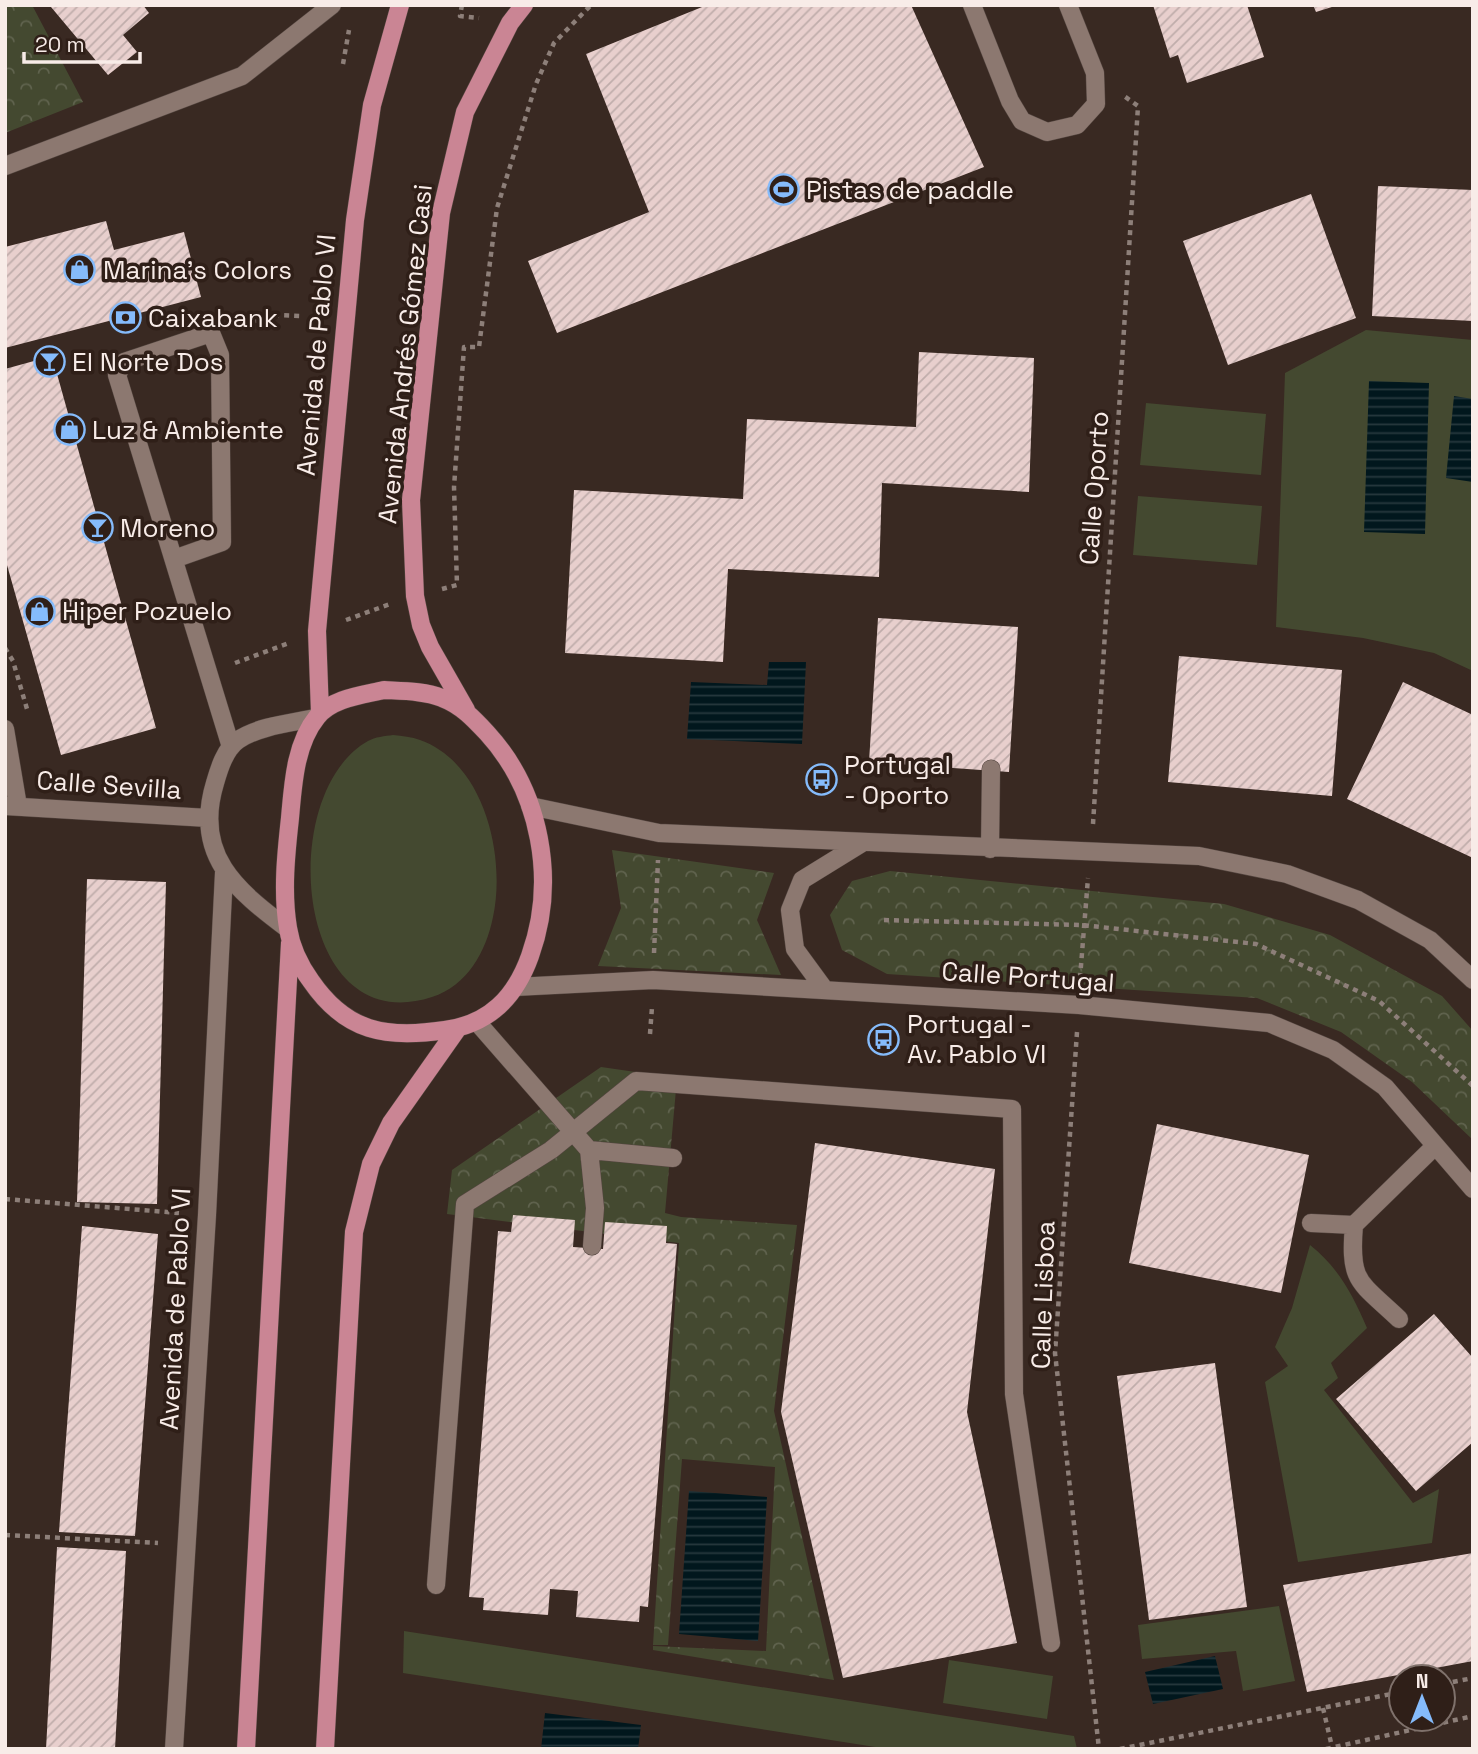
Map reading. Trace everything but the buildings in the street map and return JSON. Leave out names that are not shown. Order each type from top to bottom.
[{"type":"main road","name":"Avenida de Pablo VI","points":[[318,716],[317,631],[355,220],[372,104],[400,5]]},
{"type":"main road","name":"Avenida Andrés Gómez Casi","points":[[468,713],[430,647],[421,625],[415,596],[411,500],[441,213],[465,112],[510,23],[524,5]]},
{"type":"main road","points":[[246,1749],[289,934],[285,880],[293,785],[298,759],[318,716],[346,700],[384,690],[441,697],[468,713],[497,744],[518,774],[539,838],[543,893],[530,955],[515,987],[499,1008],[477,1023],[458,1028],[403,1034],[356,1024],[340,1015],[321,995],[304,971],[289,934]]},
{"type":"main road","points":[[325,1749],[354,1232],[371,1164],[391,1123],[458,1028]]},
{"type":"street","points":[[5,166],[242,76],[332,5]]},
{"type":"street","points":[[972,5],[1010,101],[1022,121],[1047,132],[1077,125],[1096,104],[1095,73],[1068,5]]},
{"type":"street","points":[[174,559],[222,542],[220,355],[211,333],[124,362],[117,375],[231,747]]},
{"type":"street","points":[[289,934],[224,873],[208,818],[214,786],[231,747],[238,740],[259,731],[318,716]]},
{"type":"street","points":[[5,729],[11,806]]},
{"type":"street","points":[[990,849],[991,769]]},
{"type":"street","name":"Calle Sevilla","points":[[11,806],[208,818]]},
{"type":"street","points":[[530,806],[659,833],[1199,856],[1287,874],[1358,900],[1430,940],[1473,981]]},
{"type":"street","points":[[825,990],[795,949],[790,910],[802,880],[862,843]]},
{"type":"street","name":"Avenida de Pablo VI","points":[[174,1749],[207,1216],[224,873]]},
{"type":"street","name":"Calle Portugal","points":[[515,987],[653,980],[1079,1005],[1269,1023],[1333,1050],[1385,1087],[1473,1189]]},
{"type":"street","points":[[477,1023],[589,1150],[595,1208],[592,1246]]},
{"type":"street","points":[[436,1585],[465,1204],[574,1133],[636,1081],[1012,1109],[1014,1394],[1051,1643]]},
{"type":"street","points":[[1399,1319],[1358,1280],[1351,1258],[1354,1224],[1435,1146]]},
{"type":"street","points":[[589,1150],[673,1158]]},
{"type":"street","points":[[1311,1223],[1354,1224]]},
{"type":"path","points":[[462,5],[460,16],[483,19]]},
{"type":"path","points":[[343,64],[350,21]]},
{"type":"path","name":"Calle Oporto","points":[[1082,925],[1091,853],[1138,106],[1095,73]]},
{"type":"path","points":[[255,321],[276,315],[300,316]]},
{"type":"path","points":[[650,1034],[659,833]]},
{"type":"path","points":[[884,920],[1082,925],[1256,944],[1379,1001],[1473,1086]]},
{"type":"path","name":"Calle Lisboa","points":[[1082,925],[1055,1353],[1099,1749]]},
{"type":"path","points":[[5,1199],[207,1216]]},
{"type":"path","points":[[5,1535],[187,1544]]},
{"type":"path","points":[[1120,1749],[1387,1695]]},
{"type":"path","points":[[1323,1708],[1329,1748],[1473,1716]]},
{"type":"green space","points":[[5,5],[32,5],[83,102],[5,133]]},
{"type":"green space","points":[[1366,330],[1473,340],[1473,671],[1434,653],[1363,638],[1276,627],[1285,373]]},
{"type":"green space","points":[[1146,403],[1266,414],[1261,475],[1140,465]]},
{"type":"green space","points":[[1138,496],[1262,506],[1257,565],[1133,555]]},
{"type":"green space","points":[[393,735],[420,740],[442,752],[461,769],[475,790],[493,841],[496,893],[490,930],[480,955],[465,976],[444,992],[432,997],[386,1001],[351,983],[327,949],[313,905],[311,857],[319,809],[338,769],[368,741]]},
{"type":"green space","points":[[612,850],[774,873],[757,920],[781,975],[598,966],[621,908]]},
{"type":"green space","points":[[890,871],[1224,904],[1330,935],[1442,996],[1473,1031],[1473,1140],[1412,1082],[1341,1032],[1257,998],[887,974],[842,950],[830,915],[852,881]]},
{"type":"green space","points":[[601,1067],[677,1078],[665,1213],[681,1217],[797,1225],[774,1411],[834,1680],[653,1650],[653,1646],[766,1651],[775,1467],[682,1459],[668,1645],[653,1645],[679,1243],[447,1214],[452,1170]]},
{"type":"green space","points":[[1310,1245],[1344,1282],[1367,1328],[1331,1363],[1338,1378],[1324,1390],[1413,1503],[1439,1489],[1432,1543],[1298,1562],[1265,1382],[1288,1366],[1275,1347],[1292,1308]]},
{"type":"green space","points":[[1279,1606],[1295,1681],[1243,1691],[1236,1651],[1142,1659],[1138,1625]]},
{"type":"green space","points":[[404,1631],[1074,1736],[1077,1749],[888,1749],[403,1673]]},
{"type":"green space","points":[[949,1660],[1053,1676],[1047,1719],[943,1703]]},
{"type":"water","points":[[1369,381],[1429,383],[1425,534],[1364,532]]},
{"type":"water","points":[[1454,396],[1473,399],[1473,482],[1446,478]]},
{"type":"water","points":[[769,662],[806,662],[802,744],[687,739],[691,682],[767,685]]},
{"type":"water","points":[[689,1491],[767,1497],[758,1641],[679,1634]]},
{"type":"water","points":[[1215,1656],[1223,1689],[1153,1704],[1145,1672]]},
{"type":"water","points":[[545,1713],[641,1725],[638,1749],[541,1749]]},
{"type":"place","name":"Pistas de paddle","points":[[783,190]]},
{"type":"place","name":"Marina's Colors","points":[[80,270]]},
{"type":"place","name":"Caixabank","points":[[125,318]]},
{"type":"place","name":"El Norte Dos","points":[[49,362]]},
{"type":"place","name":"Luz & Ambiente","points":[[69,430]]},
{"type":"place","name":"Moreno","points":[[97,528]]},
{"type":"place","name":"Hiper Pozuelo","points":[[39,611]]},
{"type":"place","name":"Portugal - Oporto","points":[[821,780]]},
{"type":"place","name":"Portugal - Av. Pablo VI","points":[[884,1039]]}]
